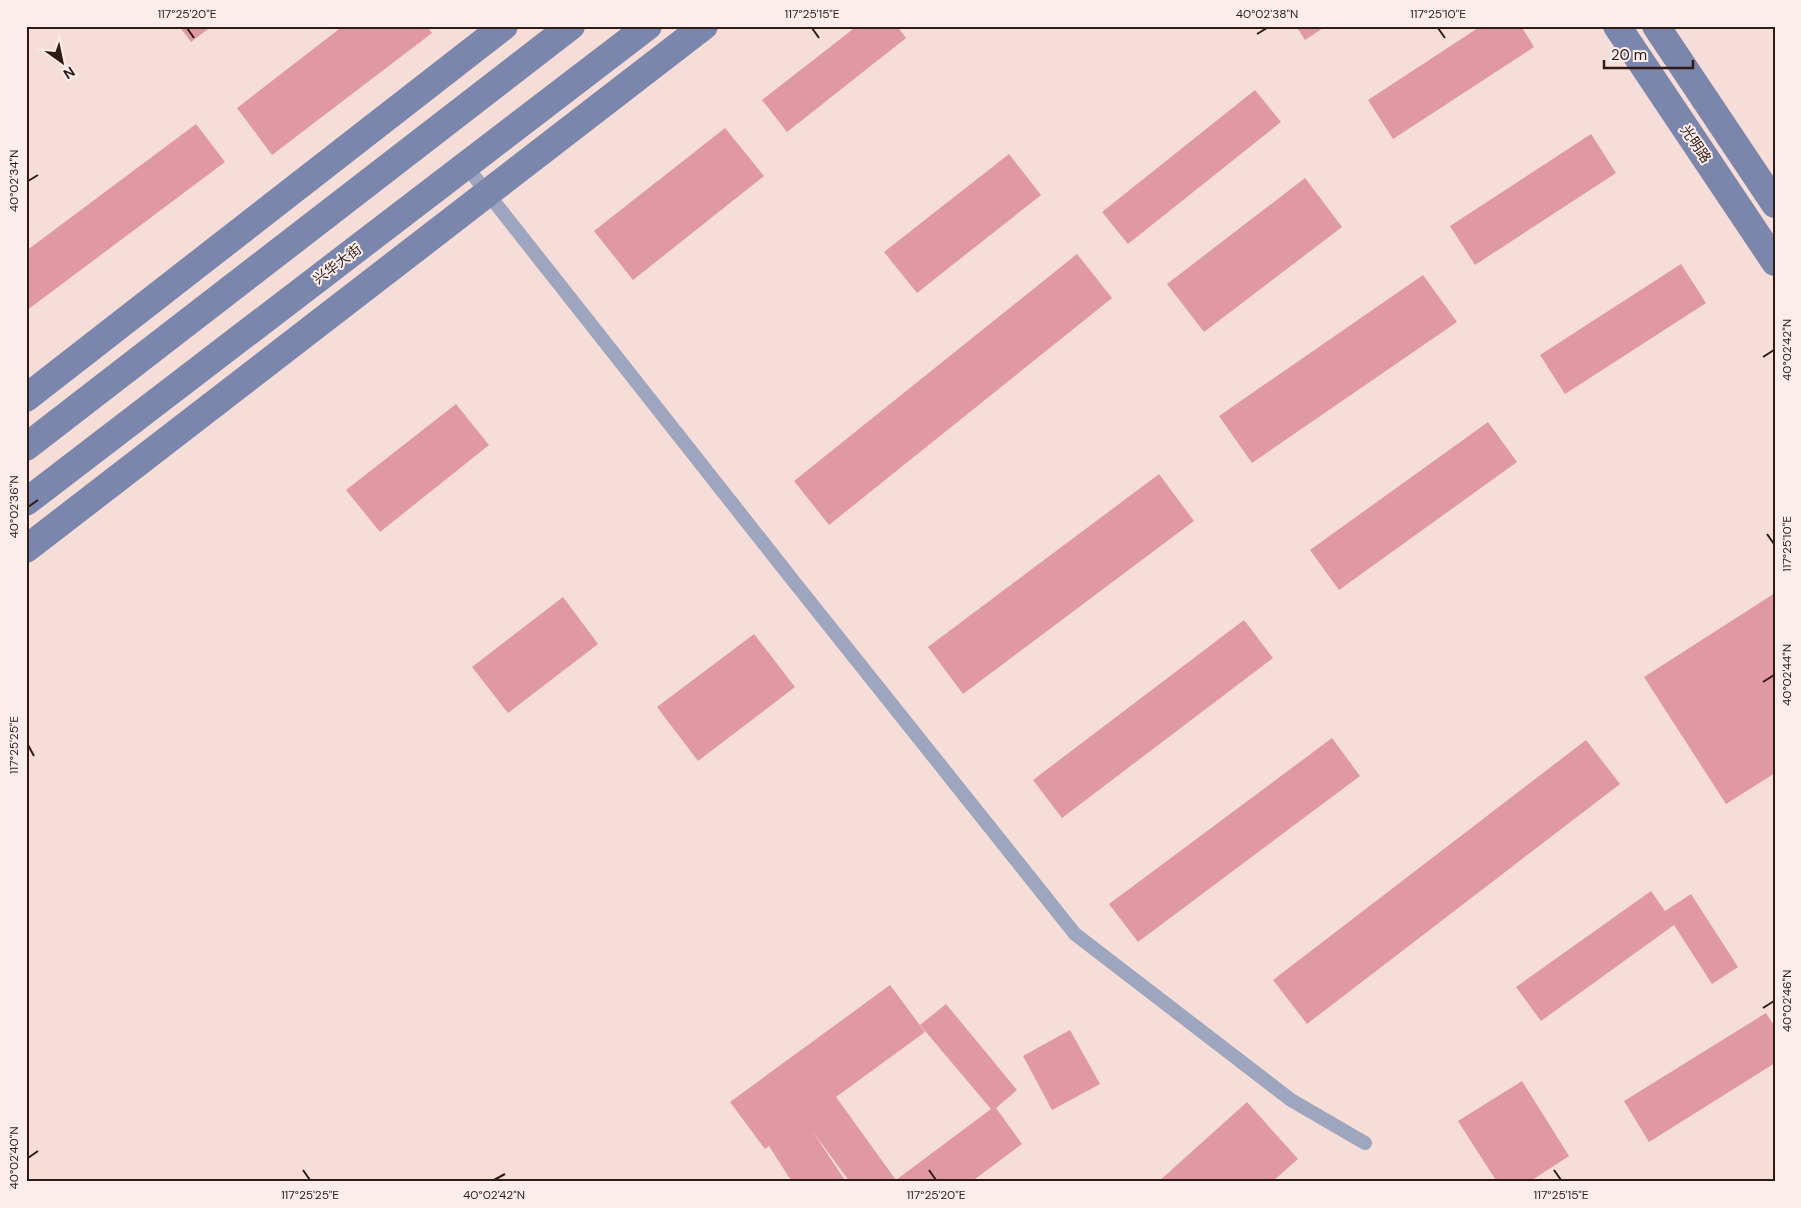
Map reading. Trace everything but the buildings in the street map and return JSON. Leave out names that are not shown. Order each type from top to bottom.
[{"type":"street","points":[[26,398],[504,26]]},
{"type":"street","points":[[26,447],[571,26]]},
{"type":"street","name":"兴华大街","points":[[26,502],[648,26]]},
{"type":"street","points":[[26,549],[704,26]]},
{"type":"street","name":"光明路","points":[[1617,26],[1775,262]]},
{"type":"street","points":[[1656,26],[1775,204]]},
{"type":"lane","points":[[466,166],[1074,934],[1291,1100],[1365,1143]]}]
